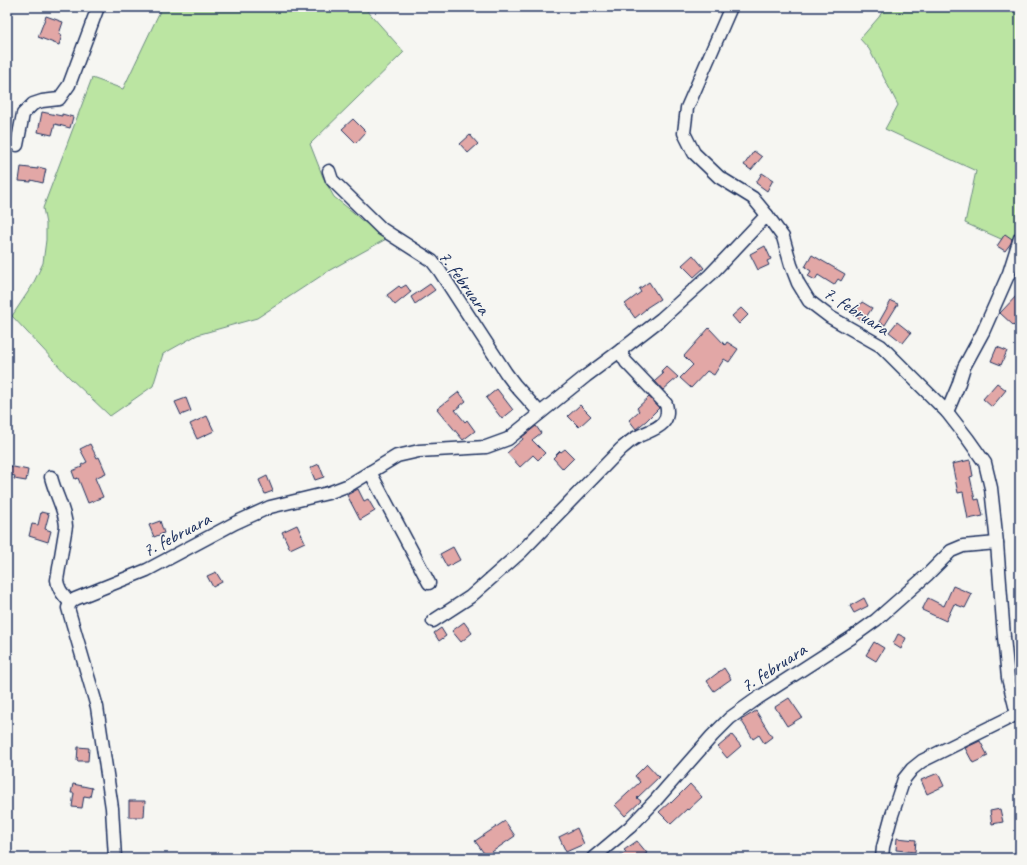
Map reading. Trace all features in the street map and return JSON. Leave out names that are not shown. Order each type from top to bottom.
[{"type":"street","points":[[17,145],[23,114],[33,104],[42,101],[59,99],[69,85],[98,7]]},
{"type":"street","points":[[731,7],[688,108],[684,133],[694,153],[719,177],[753,198],[767,214]]},
{"type":"street","name":"7. februara","points":[[329,171],[332,180],[376,224],[432,261],[515,385],[540,413]]},
{"type":"street","name":"7. februara","points":[[70,603],[75,599],[147,570],[235,523],[270,507],[328,493],[349,485],[397,456],[418,451],[486,447],[508,439],[586,376],[661,319],[710,275],[767,214],[783,237],[798,283],[809,301],[830,317],[881,346],[947,412],[968,438],[984,463],[991,488],[1008,678],[1018,715],[922,761],[912,769],[904,779],[891,818],[883,847],[882,858]]},
{"type":"street","points":[[947,412],[964,367],[983,332],[1009,273],[1020,238]]},
{"type":"street","points":[[433,621],[470,597],[521,552],[621,449],[637,437],[654,430],[666,420],[666,404],[626,362],[621,350]]},
{"type":"street","points":[[370,472],[429,583]]},
{"type":"street","points":[[51,477],[53,487],[66,517],[66,526],[57,580],[59,590],[70,603],[68,608],[97,707],[112,808],[116,858]]},
{"type":"street","name":"7. februara","points":[[593,858],[630,827],[730,718],[876,620],[951,551],[964,546],[997,543]]},
{"type":"green space","points":[[162,7],[364,7],[404,52],[310,144],[323,177],[334,197],[360,219],[388,238],[330,270],[257,318],[197,335],[163,354],[153,386],[110,416],[69,377],[12,316],[32,286],[43,263],[46,240],[46,224],[43,208],[92,78],[123,89]]},
{"type":"green space","points":[[885,7],[1020,7],[1020,250],[1010,243],[965,223],[976,171],[885,129],[898,105],[869,49],[860,39],[879,17]]},
{"type":"building","points":[[46,16],[63,22],[59,34],[62,35],[59,45],[38,37]]},
{"type":"building","points":[[42,112],[62,116],[62,114],[73,117],[70,128],[55,124],[52,135],[38,132]]},
{"type":"building","points":[[353,119],[366,132],[356,143],[342,129]]},
{"type":"building","points":[[470,135],[478,144],[468,153],[460,144]]},
{"type":"building","points":[[754,151],[762,157],[751,170],[744,165]]},
{"type":"building","points":[[21,167],[38,169],[38,167],[46,169],[43,183],[31,180],[31,182],[19,181]]},
{"type":"building","points":[[762,173],[773,180],[767,191],[756,183]]},
{"type":"building","points":[[1005,234],[1012,239],[1005,251],[997,246]]},
{"type":"building","points":[[765,246],[771,259],[767,261],[769,265],[758,270],[750,254]]},
{"type":"building","points":[[693,255],[704,268],[694,277],[682,265]]},
{"type":"building","points":[[812,255],[845,274],[841,281],[838,279],[834,285],[818,275],[815,280],[808,276],[811,271],[805,267]]},
{"type":"building","points":[[649,282],[660,299],[646,308],[635,318],[625,304],[641,292],[639,289]]},
{"type":"building","points":[[430,284],[435,290],[415,304],[411,297]]},
{"type":"building","points":[[406,285],[411,292],[395,305],[387,295],[399,286],[401,288]]},
{"type":"building","points":[[1020,292],[1020,320],[1014,326],[1000,313]]},
{"type":"building","points":[[891,301],[898,304],[885,325],[879,322]]},
{"type":"building","points":[[862,302],[872,308],[863,322],[853,315]]},
{"type":"building","points":[[741,308],[748,315],[739,324],[732,316]]},
{"type":"building","points":[[897,322],[911,333],[903,343],[889,332]]},
{"type":"building","points":[[709,328],[725,345],[727,342],[738,349],[729,362],[724,359],[714,375],[707,371],[691,388],[680,378],[693,365],[684,356]]},
{"type":"building","points":[[997,347],[1007,351],[1001,365],[991,361]]},
{"type":"building","points":[[666,366],[678,377],[663,390],[655,381],[663,374],[661,371]]},
{"type":"building","points":[[997,383],[1006,390],[992,407],[983,399]]},
{"type":"building","points":[[497,389],[513,410],[502,419],[486,398]]},
{"type":"building","points":[[459,392],[466,401],[455,410],[465,422],[467,420],[475,431],[463,440],[437,409]]},
{"type":"building","points":[[649,397],[659,408],[636,429],[629,420],[639,411],[637,408]]},
{"type":"building","points":[[186,398],[191,411],[181,415],[175,402]]},
{"type":"building","points":[[580,405],[591,416],[579,427],[568,416]]},
{"type":"building","points":[[207,416],[214,431],[197,439],[190,424]]},
{"type":"building","points":[[536,426],[541,433],[532,440],[545,453],[538,460],[533,455],[520,467],[507,453],[523,439],[522,437]]},
{"type":"building","points":[[90,444],[97,458],[99,457],[106,473],[95,478],[103,497],[88,503],[78,478],[75,479],[72,471],[82,467],[81,465],[87,462],[80,449]]},
{"type":"building","points":[[565,449],[574,458],[563,469],[553,458],[560,451],[561,452]]},
{"type":"building","points":[[970,460],[973,476],[970,477],[975,500],[979,499],[983,516],[968,519],[963,492],[958,493],[952,464]]},
{"type":"building","points":[[319,464],[324,477],[315,480],[310,468]]},
{"type":"building","points":[[9,466],[28,470],[26,481],[14,479],[15,476],[7,474]]},
{"type":"building","points":[[267,476],[273,491],[265,494],[259,480]]},
{"type":"building","points":[[358,489],[364,501],[368,499],[375,511],[360,520],[347,495]]},
{"type":"building","points":[[41,512],[49,514],[45,529],[51,531],[48,542],[29,536],[32,524],[38,525]]},
{"type":"building","points":[[160,521],[164,533],[154,537],[149,525]]},
{"type":"building","points":[[297,525],[305,542],[290,549],[282,532]]},
{"type":"building","points":[[453,547],[460,560],[447,567],[440,554]]},
{"type":"building","points":[[216,572],[222,582],[213,587],[207,576]]},
{"type":"building","points":[[953,586],[972,594],[965,608],[954,604],[946,621],[922,610],[928,598],[944,606]]},
{"type":"building","points":[[864,598],[868,606],[854,613],[850,606]]},
{"type":"building","points":[[464,622],[472,633],[461,642],[452,631]]},
{"type":"building","points":[[441,628],[446,636],[439,641],[434,633]]},
{"type":"building","points":[[898,634],[906,638],[901,649],[893,644]]},
{"type":"building","points":[[874,642],[884,648],[876,661],[866,655]]},
{"type":"building","points":[[724,668],[731,679],[714,691],[707,681]]},
{"type":"building","points":[[789,698],[802,717],[787,726],[775,707]]},
{"type":"building","points":[[756,711],[772,737],[764,743],[759,735],[753,739],[741,720]]},
{"type":"building","points":[[732,735],[741,746],[727,758],[718,747]]},
{"type":"building","points":[[980,741],[988,756],[973,763],[965,748]]},
{"type":"building","points":[[78,747],[89,748],[88,761],[77,761]]},
{"type":"building","points":[[647,764],[659,777],[637,798],[641,801],[625,816],[615,805],[640,782],[635,776]]},
{"type":"building","points":[[938,773],[944,786],[927,794],[921,780]]},
{"type":"building","points":[[73,784],[92,788],[90,797],[84,796],[82,808],[72,807],[74,793],[71,793]]},
{"type":"building","points":[[690,784],[702,797],[671,824],[659,812],[670,802],[671,803]]},
{"type":"building","points":[[129,801],[145,801],[144,817],[129,817]]},
{"type":"building","points":[[1000,809],[1003,822],[992,824],[990,811]]},
{"type":"building","points":[[505,821],[515,836],[486,856],[475,841]]},
{"type":"building","points":[[577,828],[584,844],[566,852],[559,837]]},
{"type":"building","points":[[897,838],[916,840],[915,852],[896,850]]},
{"type":"building","points":[[637,841],[647,853],[640,858],[618,858],[626,852],[624,850]]}]
